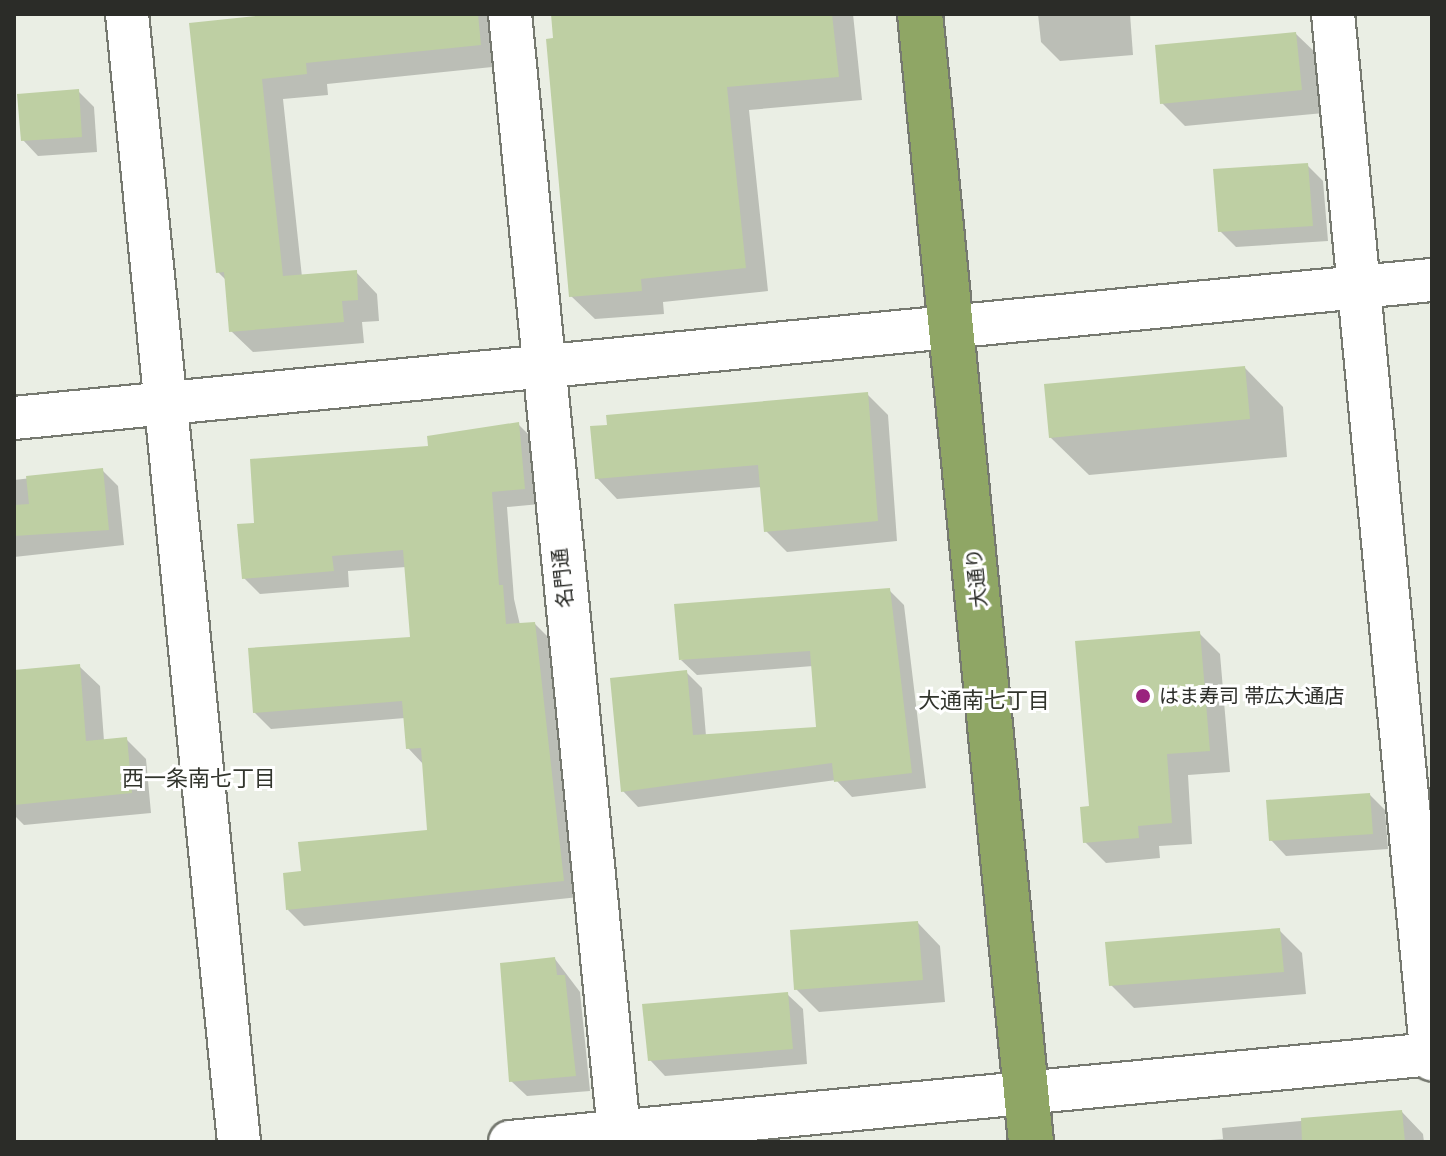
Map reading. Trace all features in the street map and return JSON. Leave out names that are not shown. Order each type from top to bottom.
[{"type":"highway","name":"大通り","points":[[920,14],[954,326],[1031,1142]]},
{"type":"street","points":[[127,14],[162,403],[239,1142]]},
{"type":"street","name":"名門通","points":[[510,14],[541,366],[620,1137]]},
{"type":"street","points":[[510,1142],[620,1137],[1432,1056],[1333,14]]},
{"type":"street","points":[[14,418],[1432,280]]},
{"type":"building","points":[[274,14],[478,14],[481,45],[306,63],[307,74],[262,79],[283,276],[357,270],[358,300],[342,301],[344,322],[229,332],[224,272],[216,273],[189,23]]},
{"type":"building","points":[[551,14],[832,14],[839,77],[727,87],[746,268],[641,279],[642,291],[569,297],[546,39],[553,38]]},
{"type":"building","points":[[1296,32],[1302,90],[1160,104],[1155,45]]},
{"type":"building","points":[[79,89],[82,137],[21,141],[17,94]]},
{"type":"building","points":[[1308,163],[1313,226],[1218,232],[1213,169]]},
{"type":"building","points":[[1245,366],[1250,419],[1049,438],[1044,384]]},
{"type":"building","points":[[868,392],[878,521],[764,532],[758,465],[595,479],[590,426],[607,425],[606,415]]},
{"type":"building","points":[[519,422],[525,489],[492,492],[499,585],[503,585],[506,624],[535,622],[564,881],[286,910],[283,873],[301,871],[298,842],[427,830],[421,748],[406,749],[402,701],[253,713],[248,648],[410,637],[403,550],[332,556],[334,571],[242,579],[237,524],[254,523],[250,459],[428,446],[427,436]]},
{"type":"building","points":[[103,468],[109,530],[14,536],[14,505],[29,504],[26,476]]},
{"type":"building","points":[[890,588],[912,773],[834,782],[832,763],[621,792],[610,678],[687,670],[693,735],[816,727],[810,651],[679,660],[674,604]]},
{"type":"building","name":"はま寿司 帯広大通店","points":[[1200,631],[1210,751],[1167,754],[1172,823],[1138,826],[1139,838],[1083,843],[1080,807],[1089,806],[1075,641]]},
{"type":"building","points":[[80,664],[86,741],[127,737],[132,793],[14,805],[14,670]]},
{"type":"building","points":[[1370,793],[1373,834],[1269,841],[1266,800]]},
{"type":"building","points":[[918,921],[923,980],[794,990],[790,930]]},
{"type":"building","points":[[1280,928],[1284,972],[1109,986],[1105,942]]},
{"type":"building","points":[[555,957],[557,975],[565,975],[576,1076],[509,1082],[500,963]]},
{"type":"building","points":[[788,992],[793,1049],[648,1061],[642,1004]]},
{"type":"building","points":[[1402,1110],[1405,1142],[1302,1142],[1301,1118]]},
{"type":"place","name":"はま寿司 帯広大通店","points":[[1143,696]]},
{"type":"district","name":"大通南七丁目","points":[[984,701]]},
{"type":"district","name":"西一条南七丁目","points":[[199,779]]}]
